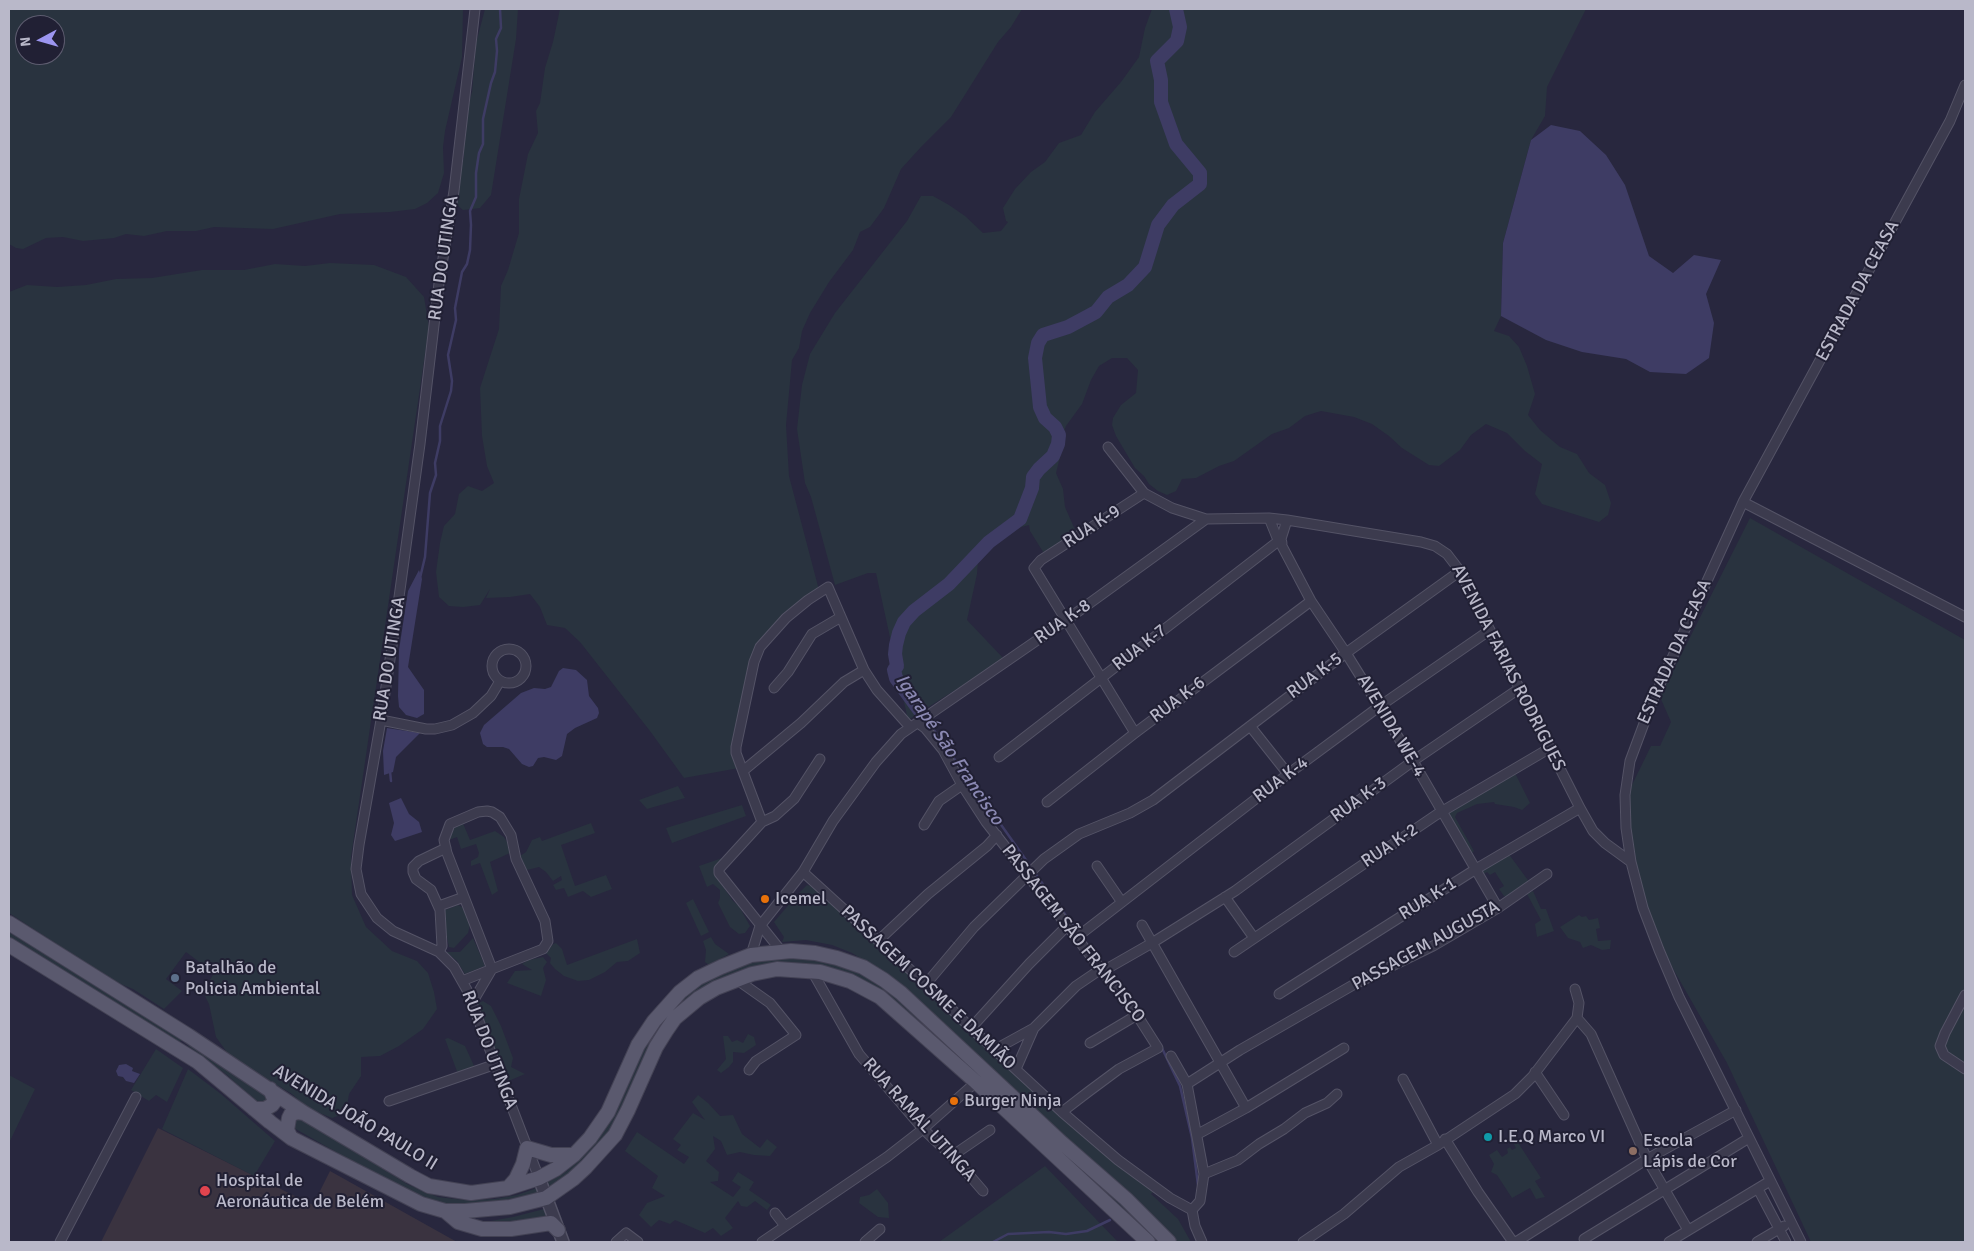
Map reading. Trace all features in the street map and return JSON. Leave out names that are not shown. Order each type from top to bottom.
[{"type":"main road","name":"AVENIDA JOÃO PAULO II","points":[[9,923],[189,1036],[270,1089],[304,1114],[429,1186],[471,1193],[508,1188],[539,1178],[556,1169],[574,1155],[590,1138],[608,1112],[638,1045],[664,1007],[698,978],[751,956],[782,952],[815,953],[837,958],[862,967],[884,980],[920,1010],[1062,1143],[1126,1199],[1169,1242]]},
{"type":"main road","points":[[9,945],[198,1062],[291,1138],[421,1204],[445,1211],[510,1208],[546,1198],[586,1167],[615,1135],[656,1047],[675,1018],[699,998],[752,974],[777,969],[812,971],[850,981],[880,997],[976,1082],[1118,1212],[1148,1242]]},
{"type":"main road","points":[[254,1109],[265,1109],[272,1105],[275,1100],[270,1089]]},
{"type":"main road","points":[[291,1138],[287,1130],[291,1114],[298,1112],[304,1114]]},
{"type":"main road","points":[[508,1188],[516,1179],[523,1164],[527,1148],[551,1155],[574,1155]]},
{"type":"main road","points":[[445,1211],[458,1222],[482,1229],[511,1229],[551,1223],[561,1236]]},
{"type":"main road","points":[[542,1224],[550,1217],[551,1212]]},
{"type":"street","name":"RUA DO UTINGA","points":[[475,9],[454,191],[439,283],[419,454],[381,720],[356,869],[358,883],[366,904],[377,918],[393,930],[439,952],[454,967],[462,981],[496,1064],[561,1236]]},
{"type":"street","name":"ESTRADA DA CEASA","points":[[1801,1242],[1679,997],[1643,908],[1630,862],[1625,795],[1630,761],[1659,683],[1743,502],[1950,121],[1965,86]]},
{"type":"street","name":"AVENIDA FARIAS RODRIGUES","points":[[1108,446],[1144,493],[1172,508],[1206,519],[1269,518],[1288,520],[1421,542],[1434,546],[1447,554],[1460,571],[1593,831],[1630,862]]},
{"type":"street","name":"RUA K-9","points":[[1065,621],[1036,572],[1035,565],[1144,493]]},
{"type":"street","points":[[1743,502],[1965,618]]},
{"type":"street","name":"AVENIDA WE-4","points":[[1269,518],[1311,600],[1380,706],[1498,908]]},
{"type":"street","name":"RUA K-8","points":[[760,926],[803,872],[833,821],[890,745],[920,721],[1065,621],[1206,519]]},
{"type":"street","points":[[1281,542],[1288,520]]},
{"type":"street","name":"RUA K-7","points":[[999,758],[1281,542]]},
{"type":"street","name":"RUA K-5","points":[[926,984],[974,928],[1044,859],[1080,834],[1130,813],[1174,785],[1346,652],[1460,571]]},
{"type":"street","name":"PASSAGEM SÃO FRANCISCO","points":[[743,771],[736,753],[736,747],[754,662],[760,646],[786,618],[828,587],[864,670],[877,690],[920,721],[943,750],[962,785],[986,822],[1031,872],[1067,926],[1079,935],[1137,1015],[1158,1048],[1119,1069],[1062,1112]]},
{"type":"street","name":"RUA K-6","points":[[1047,802],[1311,600]]},
{"type":"street","points":[[774,688],[788,672],[812,634],[841,618]]},
{"type":"street","points":[[1065,621],[1135,733]]},
{"type":"street","name":"RUA K-4","points":[[1079,935],[1288,774],[1380,706],[1490,630]]},
{"type":"street","points":[[762,822],[743,771],[801,723],[844,682],[864,670]]},
{"type":"street","points":[[381,720],[426,729],[452,725],[473,713],[491,696],[500,681]]},
{"type":"street","name":"RUA K-3","points":[[1034,1028],[1076,986],[1152,943],[1225,897],[1413,761],[1520,688]]},
{"type":"street","points":[[1250,726],[1288,774]]},
{"type":"street","name":"RUA K-2","points":[[1234,952],[1443,811],[1550,748]]},
{"type":"street","points":[[782,952],[723,880],[719,869],[762,822],[775,816],[794,799],[820,760]]},
{"type":"street","points":[[924,825],[939,800],[962,785]]},
{"type":"street","name":"RUA K-1","points":[[1279,994],[1476,868],[1580,808]]},
{"type":"street","points":[[462,981],[543,949],[548,941],[545,920],[516,859],[511,835],[496,814],[487,811],[478,812],[450,824],[444,840],[492,969]]},
{"type":"street","points":[[879,940],[928,894],[987,846],[997,835]]},
{"type":"street","points":[[439,952],[442,946],[439,906],[431,890],[414,877],[413,867],[430,854],[446,848]]},
{"type":"street","points":[[1097,866],[1121,901]]},
{"type":"street","name":"PASSAGEM COSME E DAMIÃO","points":[[803,872],[879,940],[1062,1112],[1118,1160],[1170,1198],[1192,1210]]},
{"type":"street","name":"PASSAGEM AUGUSTA","points":[[1187,1084],[1240,1050],[1353,985],[1432,946],[1498,908],[1548,874]]},
{"type":"street","points":[[439,906],[464,897]]},
{"type":"street","points":[[1225,897],[1254,938]]},
{"type":"street","points":[[1142,925],[1246,1108]]},
{"type":"street","points":[[751,956],[760,926]]},
{"type":"street","points":[[971,1028],[1023,970],[1067,926]]},
{"type":"street","points":[[472,1004],[492,969]]},
{"type":"street","name":"RUA RAMAL UTINGA","points":[[812,971],[859,1054],[923,1129],[952,1156],[983,1191]]},
{"type":"street","points":[[736,980],[770,1003],[796,1035],[756,1061],[749,1070]]},
{"type":"street","points":[[1303,1242],[1344,1214],[1399,1167],[1442,1142],[1515,1094],[1535,1072],[1576,1018],[1578,1004],[1575,989]]},
{"type":"street","points":[[1965,995],[1940,1046],[1944,1055],[1965,1068]]},
{"type":"street","points":[[1090,1043],[1137,1015]]},
{"type":"street","points":[[1576,1018],[1591,1034],[1600,1051],[1647,1159],[1688,1230]]},
{"type":"street","points":[[994,1050],[1034,1028]]},
{"type":"street","points":[[1016,1069],[1034,1028]]},
{"type":"street","points":[[1198,1134],[1246,1108],[1344,1048]]},
{"type":"street","points":[[1171,1056],[1187,1084],[1198,1134],[1204,1174],[1200,1201],[1192,1210],[1194,1226],[1202,1242]]},
{"type":"street","points":[[389,1101],[496,1064]]},
{"type":"street","points":[[1535,1072],[1564,1115]]},
{"type":"street","points":[[1403,1078],[1442,1142],[1515,1242],[1647,1159],[1736,1110]]},
{"type":"street","points":[[762,1242],[887,1157],[923,1129],[976,1082]]},
{"type":"street","points":[[1204,1174],[1238,1160],[1305,1113],[1327,1103],[1337,1094]]},
{"type":"street","points":[[60,1242],[136,1097]]},
{"type":"street","points":[[952,1156],[990,1130]]},
{"type":"street","points":[[1584,1238],[1749,1138]]},
{"type":"street","points":[[1669,1242],[1770,1181]]},
{"type":"street","points":[[1758,1189],[1786,1242]]},
{"type":"street","points":[[775,1213],[786,1226]]},
{"type":"street","points":[[1757,1242],[1791,1222]]},
{"type":"street","points":[[865,1242],[880,1229]]},
{"type":"street","points":[[616,1242],[626,1233],[638,1242]]},
{"type":"shaded area","points":[[9,9],[463,9],[462,57],[445,131],[443,147],[444,173],[438,193],[427,203],[415,209],[340,214],[273,229],[214,227],[196,231],[167,231],[144,236],[126,234],[114,238],[83,241],[63,237],[46,238],[23,249],[9,244]]},
{"type":"shaded area","points":[[485,9],[518,9],[516,39],[491,195],[480,208],[463,210],[457,205],[457,181],[464,157],[464,121],[472,92],[476,43]]},
{"type":"shaded area","points":[[560,9],[1022,9],[1011,27],[998,42],[951,117],[901,169],[884,208],[870,227],[860,232],[853,250],[829,282],[810,313],[802,331],[799,348],[792,360],[786,425],[789,476],[819,590],[765,639],[734,746],[739,768],[684,778],[650,731],[580,642],[565,628],[547,625],[540,607],[530,594],[486,598],[490,589],[480,605],[463,607],[449,606],[439,597],[436,572],[440,543],[444,526],[455,514],[459,494],[468,486],[482,491],[494,483],[487,466],[482,436],[480,388],[499,329],[501,286],[519,233],[519,199],[528,154],[538,133],[536,111],[540,103],[545,68]]},
{"type":"shaded area","points":[[1152,9],[1586,9],[1547,87],[1545,116],[1531,140],[1503,243],[1501,316],[1494,331],[1509,336],[1519,347],[1527,366],[1535,394],[1528,415],[1540,430],[1560,447],[1577,454],[1589,473],[1605,485],[1611,503],[1608,515],[1599,522],[1542,504],[1535,494],[1542,464],[1525,451],[1507,433],[1486,424],[1471,435],[1460,450],[1439,466],[1429,465],[1402,448],[1372,424],[1354,417],[1321,411],[1305,416],[1289,428],[1272,434],[1234,461],[1219,466],[1196,478],[1182,479],[1176,491],[1167,495],[1149,484],[1144,476],[1135,468],[1116,436],[1112,425],[1113,418],[1121,405],[1136,393],[1138,370],[1127,358],[1112,358],[1099,366],[1091,380],[1082,404],[1066,426],[1062,436],[1063,445],[1056,473],[1063,489],[1065,507],[1076,532],[1045,555],[1030,531],[1029,525],[1003,532],[991,539],[975,555],[978,561],[977,574],[967,620],[1004,659],[908,720],[876,573],[868,573],[835,585],[811,497],[805,483],[797,429],[802,385],[810,354],[835,313],[907,221],[921,196],[933,196],[949,205],[965,216],[983,233],[1001,231],[1008,222],[1006,221],[1003,208],[1015,189],[1031,172],[1045,162],[1059,143],[1081,135],[1095,112],[1121,82],[1139,57],[1145,28]]},
{"type":"shaded area","points":[[1551,125],[1580,131],[1606,155],[1625,185],[1649,256],[1673,273],[1694,255],[1721,260],[1706,294],[1714,323],[1709,358],[1686,374],[1650,372],[1626,359],[1582,352],[1546,340],[1501,316],[1503,243],[1531,140]]},
{"type":"shaded area","points":[[330,263],[374,265],[406,277],[424,297],[429,327],[351,857],[352,895],[366,927],[392,951],[417,961],[428,973],[437,1009],[423,1029],[399,1046],[380,1056],[361,1057],[361,1076],[349,1094],[346,1113],[332,1118],[307,1108],[292,1094],[231,1058],[216,1037],[209,1004],[203,992],[214,973],[186,952],[166,979],[182,991],[164,1009],[133,989],[113,981],[9,913],[9,292],[27,285],[57,287],[86,285],[116,279],[152,278],[202,270],[244,270],[275,264],[305,266]]},
{"type":"shaded area","points":[[1750,518],[1965,640],[1965,1242],[1811,1242],[1727,1063],[1668,960],[1637,879],[1630,830],[1630,789],[1651,746],[1660,746],[1671,722],[1660,697]]},
{"type":"shaded area","points":[[419,570],[422,579],[408,667],[424,690],[424,714],[417,718],[406,715],[399,707],[398,696],[399,650],[408,591]]},
{"type":"shaded area","points":[[563,668],[576,670],[587,680],[589,696],[598,708],[599,713],[597,718],[575,728],[567,734],[562,756],[556,760],[544,757],[538,758],[533,766],[529,767],[522,764],[509,749],[487,747],[483,744],[480,733],[484,725],[521,693],[534,688],[545,689],[551,687],[559,671]]},
{"type":"shaded area","points":[[387,728],[420,733],[396,757],[393,772],[384,775],[383,751]]},
{"type":"shaded area","points":[[1514,771],[1530,803],[1522,810],[1495,804],[1494,802],[1477,804],[1457,813],[1455,817],[1474,851],[1471,854],[1448,814]]},
{"type":"shaded area","points":[[678,786],[685,798],[647,809],[639,800]]},
{"type":"shaded area","points":[[401,798],[409,814],[419,822],[422,832],[395,841],[391,835],[394,823],[389,803]]},
{"type":"shaded area","points":[[742,805],[746,816],[672,843],[666,828]]},
{"type":"shaded area","points":[[462,821],[470,840],[495,831],[504,837],[509,845],[510,853],[490,862],[498,891],[492,895],[480,863],[471,866],[471,861],[478,857],[479,853],[476,844],[461,849],[457,837],[449,840],[447,835],[450,827]]},
{"type":"shaded area","points":[[591,823],[595,833],[561,845],[575,886],[606,875],[612,889],[591,897],[583,891],[568,897],[564,888],[556,890],[553,885],[562,880],[561,876],[553,881],[539,867],[527,870],[520,856],[526,852],[532,840],[540,837],[542,841]]},
{"type":"shaded area","points":[[1508,853],[1530,883],[1512,898],[1504,896],[1499,889],[1504,886],[1495,872],[1490,875],[1487,872],[1482,875],[1480,869]]},
{"type":"shaded area","points":[[725,857],[715,875],[733,901],[739,906],[750,926],[745,933],[739,934],[730,927],[718,903],[720,890],[713,884],[707,887],[699,866]]},
{"type":"shaded area","points":[[807,885],[817,888],[1155,1190],[1151,1194],[1178,1219],[1191,1242],[1176,1242],[889,975],[852,953],[832,945],[806,940],[782,942],[784,937],[774,922]]},
{"type":"shaded area","points":[[1533,891],[1541,909],[1546,909],[1554,931],[1537,937],[1535,924],[1541,920],[1527,894]]},
{"type":"shaded area","points":[[693,899],[709,932],[701,936],[686,903]]},
{"type":"shaded area","points":[[458,905],[462,907],[468,916],[470,925],[468,933],[454,948],[449,947],[445,928],[445,910]]},
{"type":"shaded area","points":[[1579,915],[1582,917],[1586,916],[1589,920],[1598,918],[1600,928],[1596,929],[1598,941],[1611,940],[1610,949],[1602,950],[1591,945],[1583,948],[1580,942],[1568,938],[1560,927]]},
{"type":"shaded area","points":[[9,932],[184,1037],[180,1042],[9,941]]},
{"type":"shaded area","points":[[711,937],[715,944],[729,954],[709,965],[705,962],[706,950],[703,941]]},
{"type":"shaded area","points":[[473,938],[485,966],[465,974],[457,961],[446,952],[460,952]]},
{"type":"shaded area","points":[[637,939],[640,953],[628,961],[617,962],[605,972],[589,980],[578,981],[564,976],[550,963],[551,958],[546,953],[556,943],[562,949],[567,965]]},
{"type":"shaded area","points":[[782,956],[828,961],[864,975],[889,992],[1137,1217],[1161,1242],[1155,1242],[1127,1212],[884,995],[793,965],[691,999],[601,1148],[551,1190],[548,1182],[567,1171],[589,1150],[609,1123],[641,1052],[671,1006],[709,976],[758,959]]},
{"type":"shaded area","points":[[543,957],[547,962],[543,968],[546,980],[541,996],[507,983],[515,971],[532,970],[522,964],[528,960]]},
{"type":"shaded area","points":[[483,1001],[491,1006],[501,1026],[513,1058],[511,1067],[525,1074],[506,1082],[478,1003]]},
{"type":"shaded area","points":[[748,1034],[754,1037],[756,1045],[744,1053],[733,1052],[733,1062],[729,1067],[721,1073],[717,1070],[726,1059],[723,1036],[728,1036],[732,1042],[737,1040],[743,1043]]},
{"type":"shaded area","points":[[448,1038],[465,1046],[475,1068],[458,1074],[445,1039]]},
{"type":"shaded area","points":[[191,1041],[269,1096],[270,1102],[261,1107],[227,1075],[188,1046]]},
{"type":"shaded area","points":[[156,1049],[183,1068],[167,1102],[156,1095],[149,1101],[131,1090]]},
{"type":"shaded area","points":[[126,1064],[133,1068],[132,1071],[140,1074],[134,1083],[118,1076],[116,1071],[119,1065]]},
{"type":"shaded area","points":[[188,1069],[221,1094],[275,1141],[254,1176],[162,1129]]},
{"type":"shaded area","points":[[9,1075],[35,1089],[9,1143]]},
{"type":"shaded area","points":[[698,1095],[720,1116],[733,1115],[742,1134],[760,1148],[767,1139],[777,1147],[770,1156],[740,1152],[727,1155],[721,1141],[713,1136],[715,1149],[706,1161],[719,1172],[718,1181],[710,1182],[733,1197],[741,1187],[732,1181],[738,1172],[754,1182],[749,1190],[771,1205],[767,1210],[755,1201],[747,1207],[741,1206],[738,1201],[725,1218],[733,1228],[721,1236],[713,1228],[705,1233],[675,1220],[670,1224],[659,1220],[651,1227],[639,1215],[647,1203],[665,1196],[652,1188],[658,1176],[625,1151],[637,1132],[684,1164],[689,1157],[677,1150],[681,1145],[673,1139],[693,1113],[705,1120],[692,1102]]},
{"type":"shaded area","points":[[301,1117],[407,1184],[438,1197],[465,1200],[494,1199],[517,1195],[537,1188],[541,1197],[460,1208],[411,1195],[294,1128],[296,1118]]},
{"type":"shaded area","name":"Hospital de Aeronáutica de Belém","points":[[158,1128],[313,1205],[330,1171],[457,1242],[101,1242]]},
{"type":"shaded area","points":[[1510,1137],[1515,1138],[1541,1178],[1535,1181],[1545,1197],[1536,1199],[1530,1188],[1512,1198],[1497,1175],[1491,1172],[1494,1164],[1489,1155],[1497,1150],[1502,1157],[1508,1153],[1507,1149],[1510,1147],[1512,1150],[1516,1148]]},
{"type":"shaded area","points":[[1045,1166],[1118,1242],[939,1242]]},
{"type":"shaded area","points":[[877,1189],[888,1203],[889,1218],[878,1217],[859,1203],[860,1197],[869,1195]]},
{"type":"shaded area","points":[[544,1209],[546,1218],[512,1227],[485,1222],[513,1217]]},
{"type":"waterway","points":[[420,578],[425,557],[430,493],[436,475],[435,463],[440,441],[440,426],[451,391],[452,381],[448,355],[456,320],[455,308],[462,272],[467,264],[470,250],[470,211],[476,197],[476,173],[479,153],[483,144],[483,119],[495,72],[496,39],[501,28],[500,9]]},
{"type":"waterway","name":"Igarapé São Francisco","points":[[923,715],[896,678],[894,670],[897,666],[896,645],[904,622],[914,611],[949,584],[989,542],[1020,519],[1032,488],[1033,477],[1053,456],[1058,444],[1059,435],[1055,427],[1045,418],[1040,407],[1035,358],[1038,343],[1043,335],[1068,327],[1096,312],[1108,297],[1128,285],[1145,267],[1158,225],[1173,205],[1200,184],[1200,173],[1176,144],[1161,102],[1161,80],[1157,61],[1177,41],[1180,27],[1176,9]]},
{"type":"waterway","name":"Igarapé São Francisco","points":[[926,719],[1031,867]]},
{"type":"waterway","points":[[390,771],[391,781]]},
{"type":"waterway","name":"Igarapé São Francisco","points":[[1034,872],[1078,932]]},
{"type":"waterway","name":"Igarapé São Francisco","points":[[1161,1046],[1180,1086],[1192,1138],[1198,1185]]},
{"type":"waterway","name":"Igarapé São Francisco","points":[[993,1242],[1008,1234],[1049,1232],[1066,1234],[1087,1231],[1110,1220]]},
{"type":"place","name":"Icemel","points":[[765,899]]},
{"type":"place","name":"Batalhão de Policia Ambiental","points":[[175,978]]},
{"type":"place","name":"Burger Ninja","points":[[954,1101]]},
{"type":"place","name":"I.E.Q Marco VI","points":[[1488,1137]]},
{"type":"place","name":"Escola Lápis de Cor","points":[[1633,1151]]},
{"type":"place","name":"Hospital de Aeronáutica de Belém","points":[[205,1191]]}]
